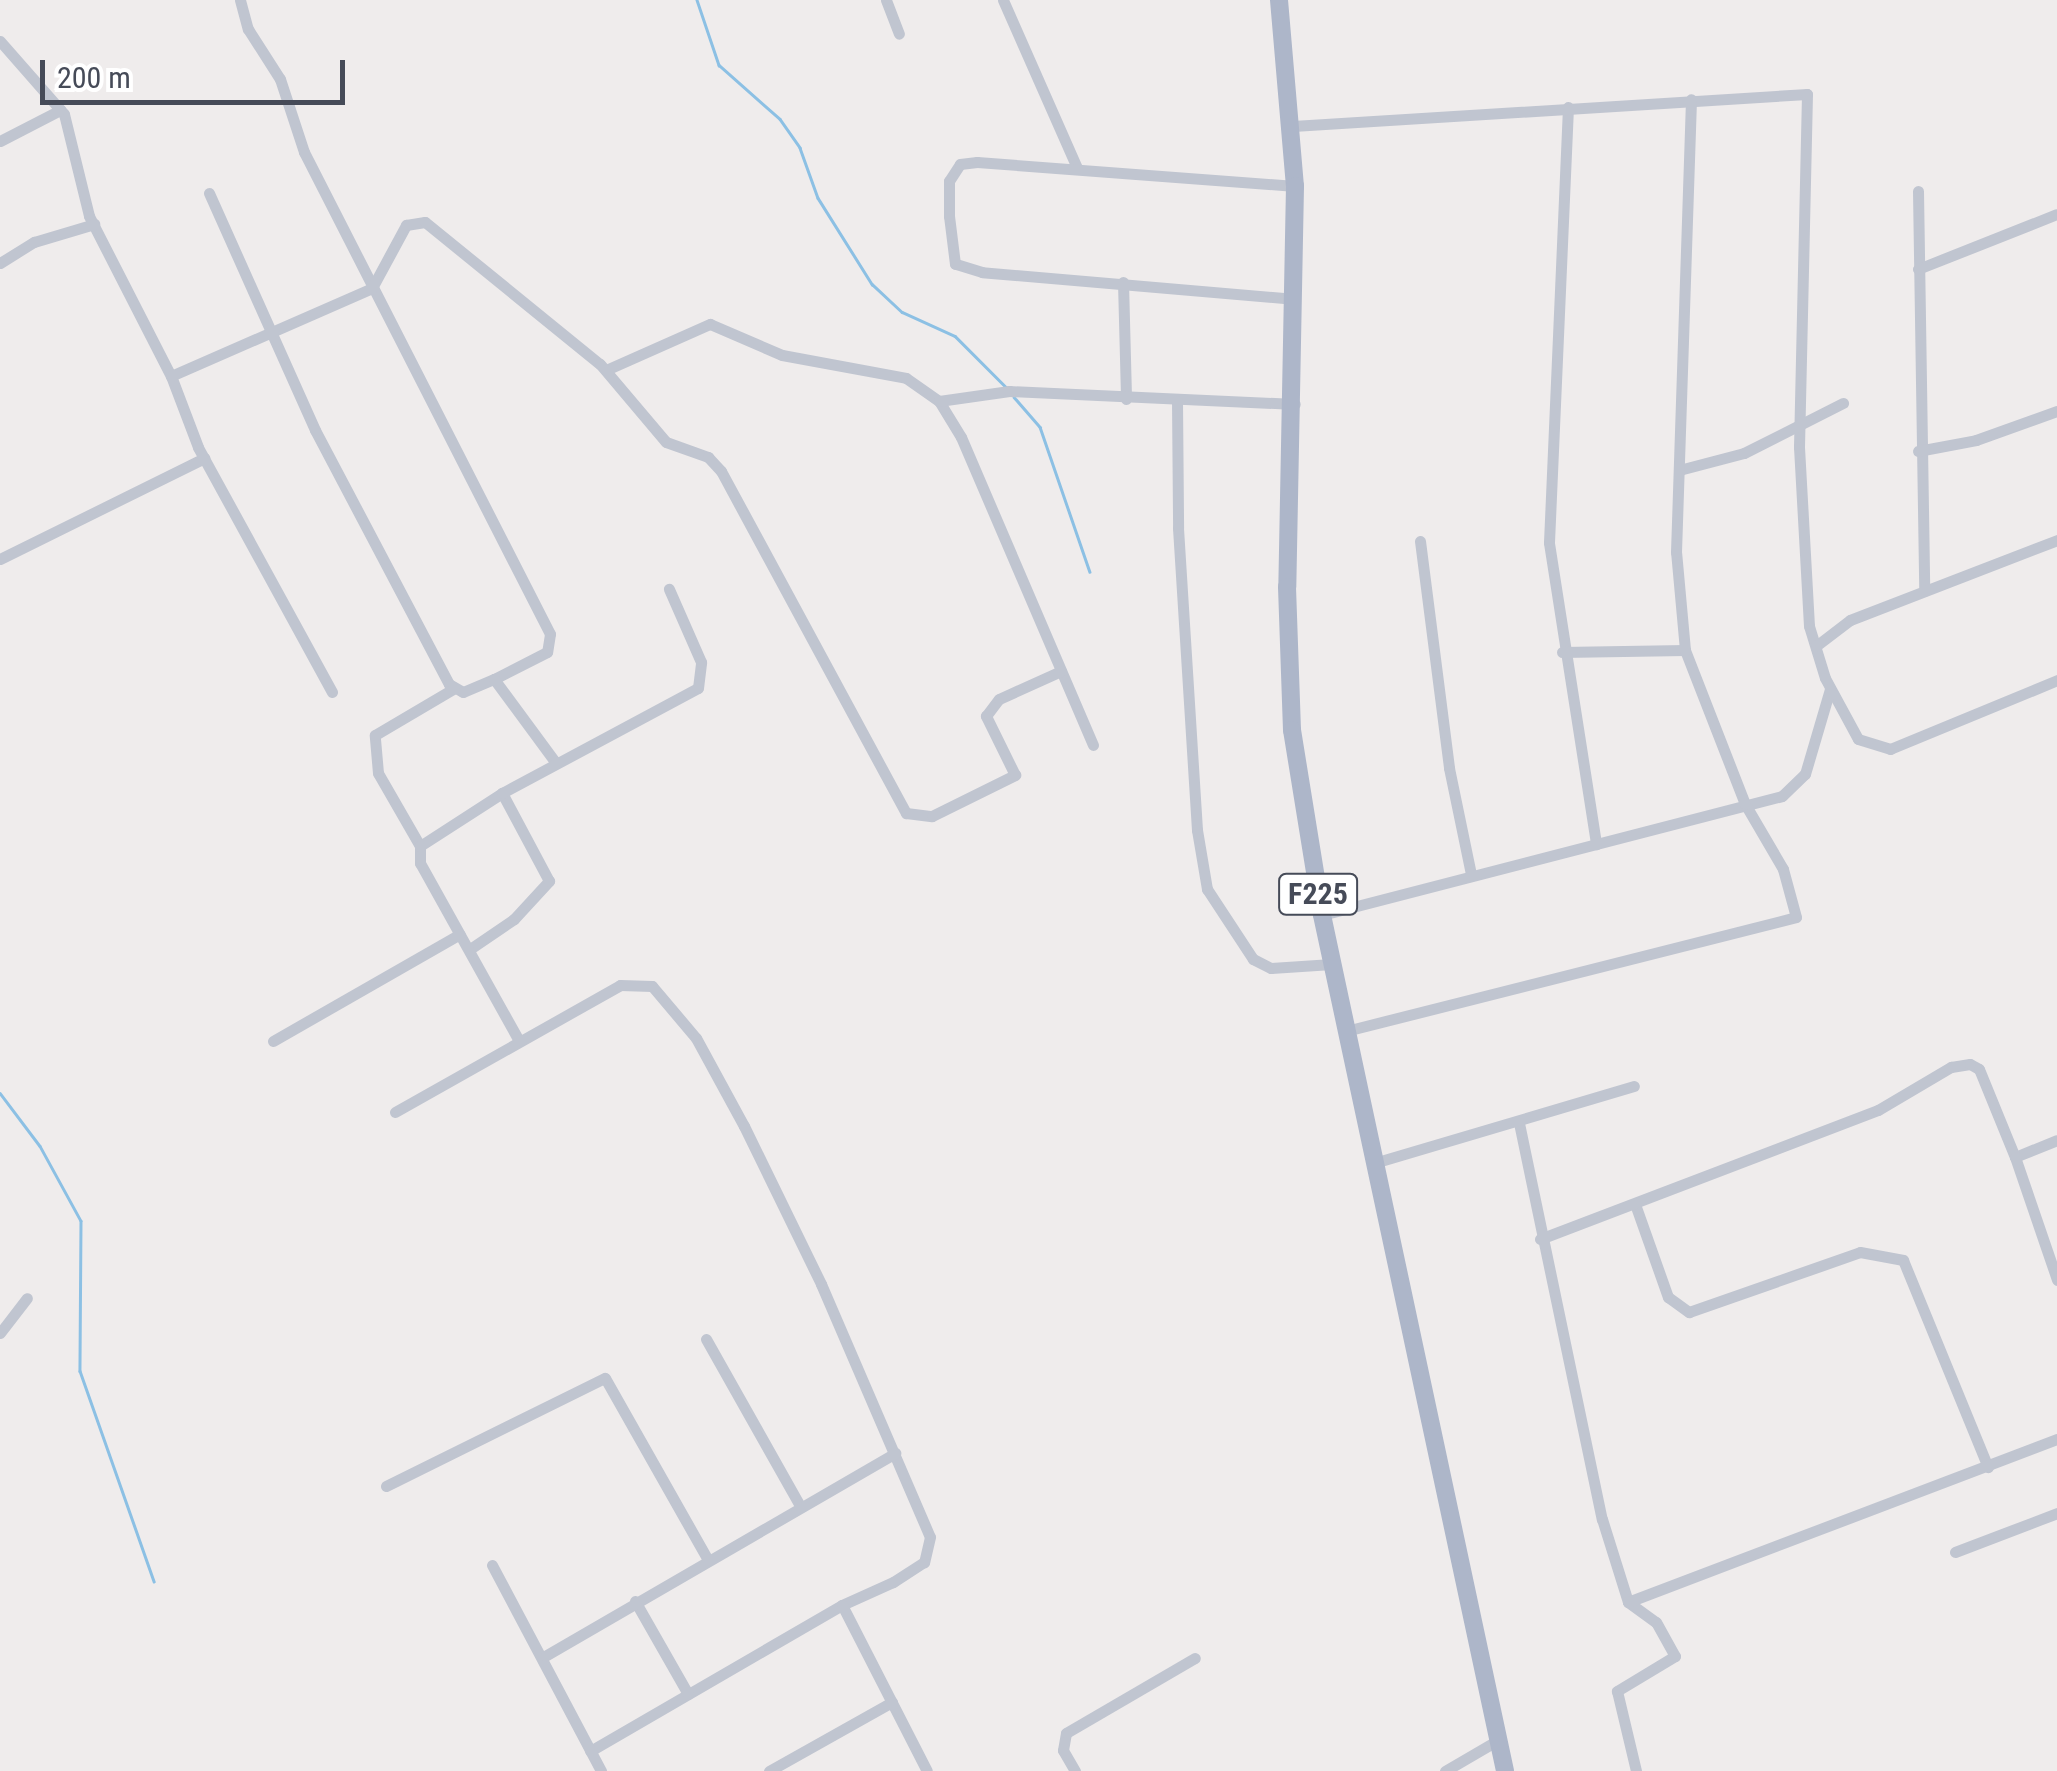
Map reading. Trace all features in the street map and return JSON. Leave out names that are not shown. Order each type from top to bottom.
[{"type":"main road","name":"F225","points":[[1279,0],[1294,126],[1295,404],[1287,653],[1301,799],[1346,1031],[1505,1771]]},
{"type":"street","points":[[209,192],[269,331],[453,688],[463,692],[547,652],[550,634],[304,152],[280,78],[248,29],[240,0]]},
{"type":"street","points":[[886,0],[899,34]]},
{"type":"street","points":[[1003,0],[1076,168]]},
{"type":"street","points":[[0,41],[60,110],[94,224],[171,376],[204,458],[332,692]]},
{"type":"street","points":[[1294,126],[1807,94],[1798,425],[1806,589],[1816,646],[1831,688],[1858,739],[1890,748],[2057,680]]},
{"type":"street","points":[[1346,1031],[1796,917],[1783,869],[1746,804],[1685,650],[1676,552],[1683,469],[1691,99]]},
{"type":"street","points":[[1568,107],[1550,543],[1562,652],[1596,844]]},
{"type":"street","points":[[0,141],[60,110]]},
{"type":"street","points":[[1295,186],[1076,168],[960,164],[950,181],[948,245],[955,264],[1295,298]]},
{"type":"street","points":[[1918,190],[1918,451],[1924,591]]},
{"type":"street","points":[[1918,269],[2057,214]]},
{"type":"street","points":[[171,376],[372,288],[406,225],[425,222],[606,370],[666,442],[708,458],[721,471],[906,814],[932,816],[1014,775],[986,716],[999,699],[1061,671]]},
{"type":"street","points":[[0,263],[34,242],[94,224]]},
{"type":"street","points":[[1124,282],[1126,399]]},
{"type":"street","points":[[606,370],[710,324],[782,355],[906,378],[939,400],[961,436],[1093,745]]},
{"type":"street","points":[[939,400],[1010,391],[1295,404]]},
{"type":"street","points":[[1177,401],[1179,547],[1197,830],[1207,889],[1253,959],[1271,968],[1332,964]]},
{"type":"street","points":[[1683,469],[1744,454],[1843,403]]},
{"type":"street","points":[[1918,451],[1976,440],[2057,410]]},
{"type":"street","points":[[0,559],[204,458]]},
{"type":"street","points":[[1816,646],[1850,620],[2057,540]]},
{"type":"street","points":[[1420,542],[1449,768],[1470,874]]},
{"type":"street","points":[[420,846],[502,793],[703,680],[670,589]]},
{"type":"street","points":[[1562,652],[1685,650]]},
{"type":"street","points":[[494,679],[556,763]]},
{"type":"street","points":[[453,688],[375,734],[378,773],[420,846],[420,863],[518,1039]]},
{"type":"street","points":[[1322,914],[1746,804],[1796,786],[1831,688]]},
{"type":"street","points":[[470,949],[514,920],[549,881],[502,793]]},
{"type":"street","points":[[273,1041],[460,934]]},
{"type":"street","points":[[394,1112],[620,985],[652,986],[696,1038],[744,1126],[924,1518],[930,1552],[893,1582],[842,1605],[590,1751]]},
{"type":"street","points":[[1540,1239],[1878,1110],[1961,1064],[1979,1069],[2015,1156],[2057,1280]]},
{"type":"street","points":[[1374,1163],[1519,1124],[1634,1086]]},
{"type":"street","points":[[1519,1124],[1540,1239],[1602,1519],[1628,1602],[1656,1622],[1675,1656],[1617,1691],[1636,1771]]},
{"type":"street","points":[[2015,1156],[2057,1140]]},
{"type":"street","points":[[1635,1204],[1668,1297],[1689,1312],[1860,1252],[1903,1260],[1988,1467]]},
{"type":"street","points":[[0,1333],[27,1298]]},
{"type":"street","points":[[706,1340],[799,1504]]},
{"type":"street","points":[[386,1486],[605,1378],[707,1558]]},
{"type":"street","points":[[1628,1602],[2057,1439]]},
{"type":"street","points":[[544,1656],[799,1504],[896,1453]]},
{"type":"street","points":[[1954,1552],[2057,1513]]},
{"type":"street","points":[[492,1565],[544,1656],[601,1771]]},
{"type":"street","points":[[635,1601],[688,1694]]},
{"type":"street","points":[[842,1605],[926,1771]]},
{"type":"street","points":[[1076,1771],[1063,1750],[1066,1733],[1195,1658]]},
{"type":"street","points":[[769,1771],[892,1702]]},
{"type":"street","points":[[1445,1771],[1498,1740]]},
{"type":"waterway","points":[[697,0],[719,65],[780,119],[800,148],[818,198],[872,284],[902,312],[955,336],[1006,387]]},
{"type":"waterway","points":[[1014,397],[1040,427],[1090,572]]},
{"type":"waterway","points":[[0,1093],[40,1146],[81,1221],[80,1371],[154,1581]]}]
